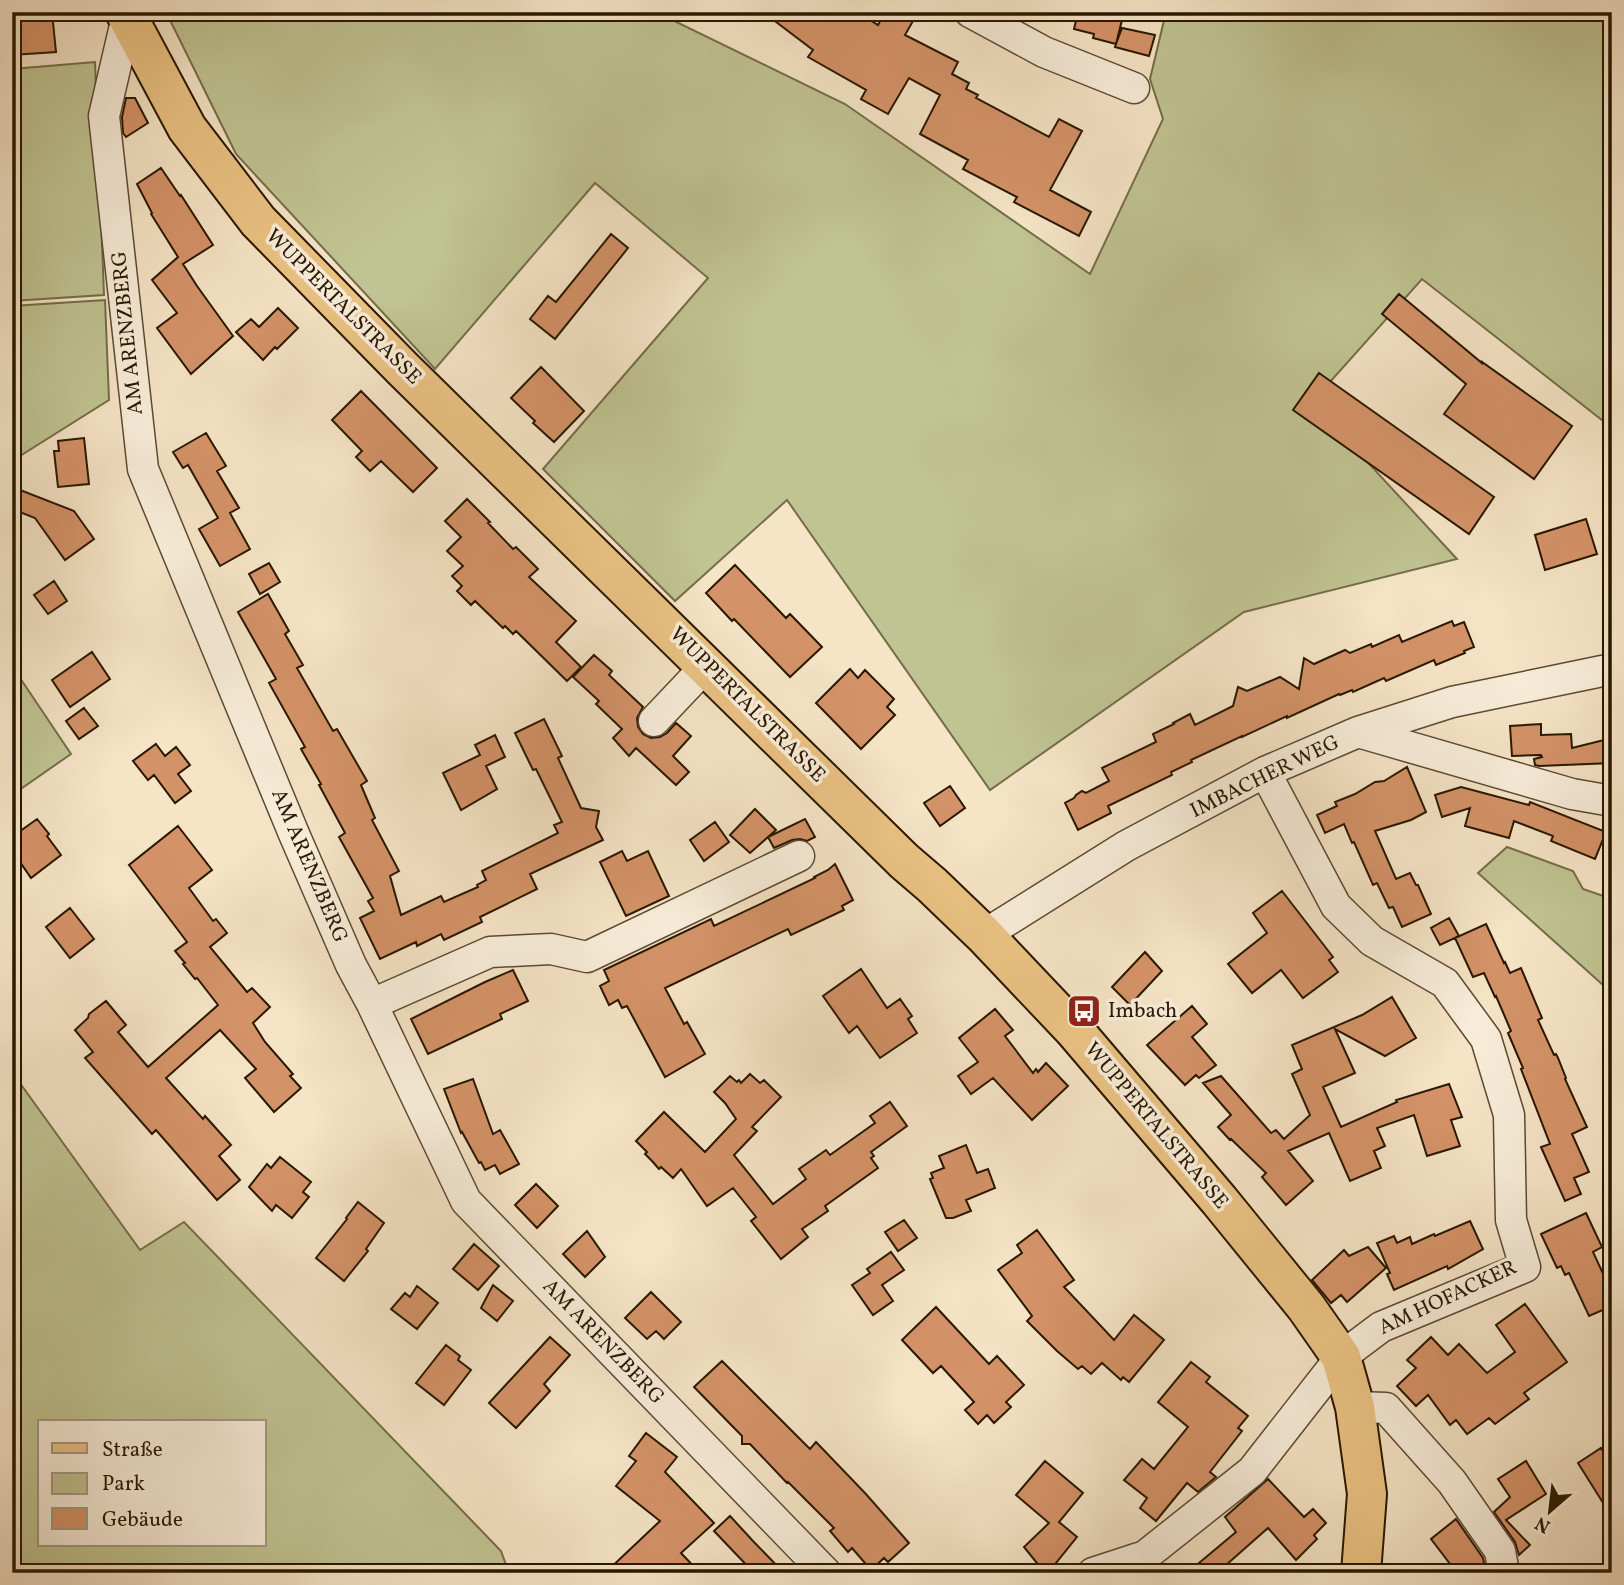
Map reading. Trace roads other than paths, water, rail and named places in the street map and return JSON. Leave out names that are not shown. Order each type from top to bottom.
[{"type":"main road","name":"WUPPERTALSTRASSE","points":[[126,15],[187,128],[258,221],[403,369],[904,861],[984,935],[1129,1093],[1307,1307],[1341,1357],[1355,1407],[1367,1494],[1361,1573]]},
{"type":"street","name":"AM ARENZBERG","points":[[126,15],[104,116],[143,469],[351,965],[466,1201],[826,1573]]},
{"type":"street","points":[[987,17],[1044,52],[1135,88]]},
{"type":"street","points":[[654,721],[707,666]]},
{"type":"street","name":"IMBACHER WEG","points":[[984,935],[1126,846],[1265,772],[1358,732],[1452,702],[1612,669]]},
{"type":"street","points":[[1358,732],[1572,794],[1612,801]]},
{"type":"street","name":"AM HOFACKER","points":[[1265,772],[1336,906],[1372,941],[1445,983],[1486,1039],[1509,1115],[1511,1220],[1525,1267],[1381,1327],[1341,1357]]},
{"type":"street","points":[[372,1004],[490,952],[551,949],[587,957],[799,856]]},
{"type":"street","points":[[1093,1573],[1145,1556],[1252,1471],[1341,1357]]},
{"type":"street","points":[[1355,1407],[1386,1408],[1452,1482],[1500,1551],[1504,1573]]},
{"type":"place","name":"Imbach","points":[[1084,1011]]}]
